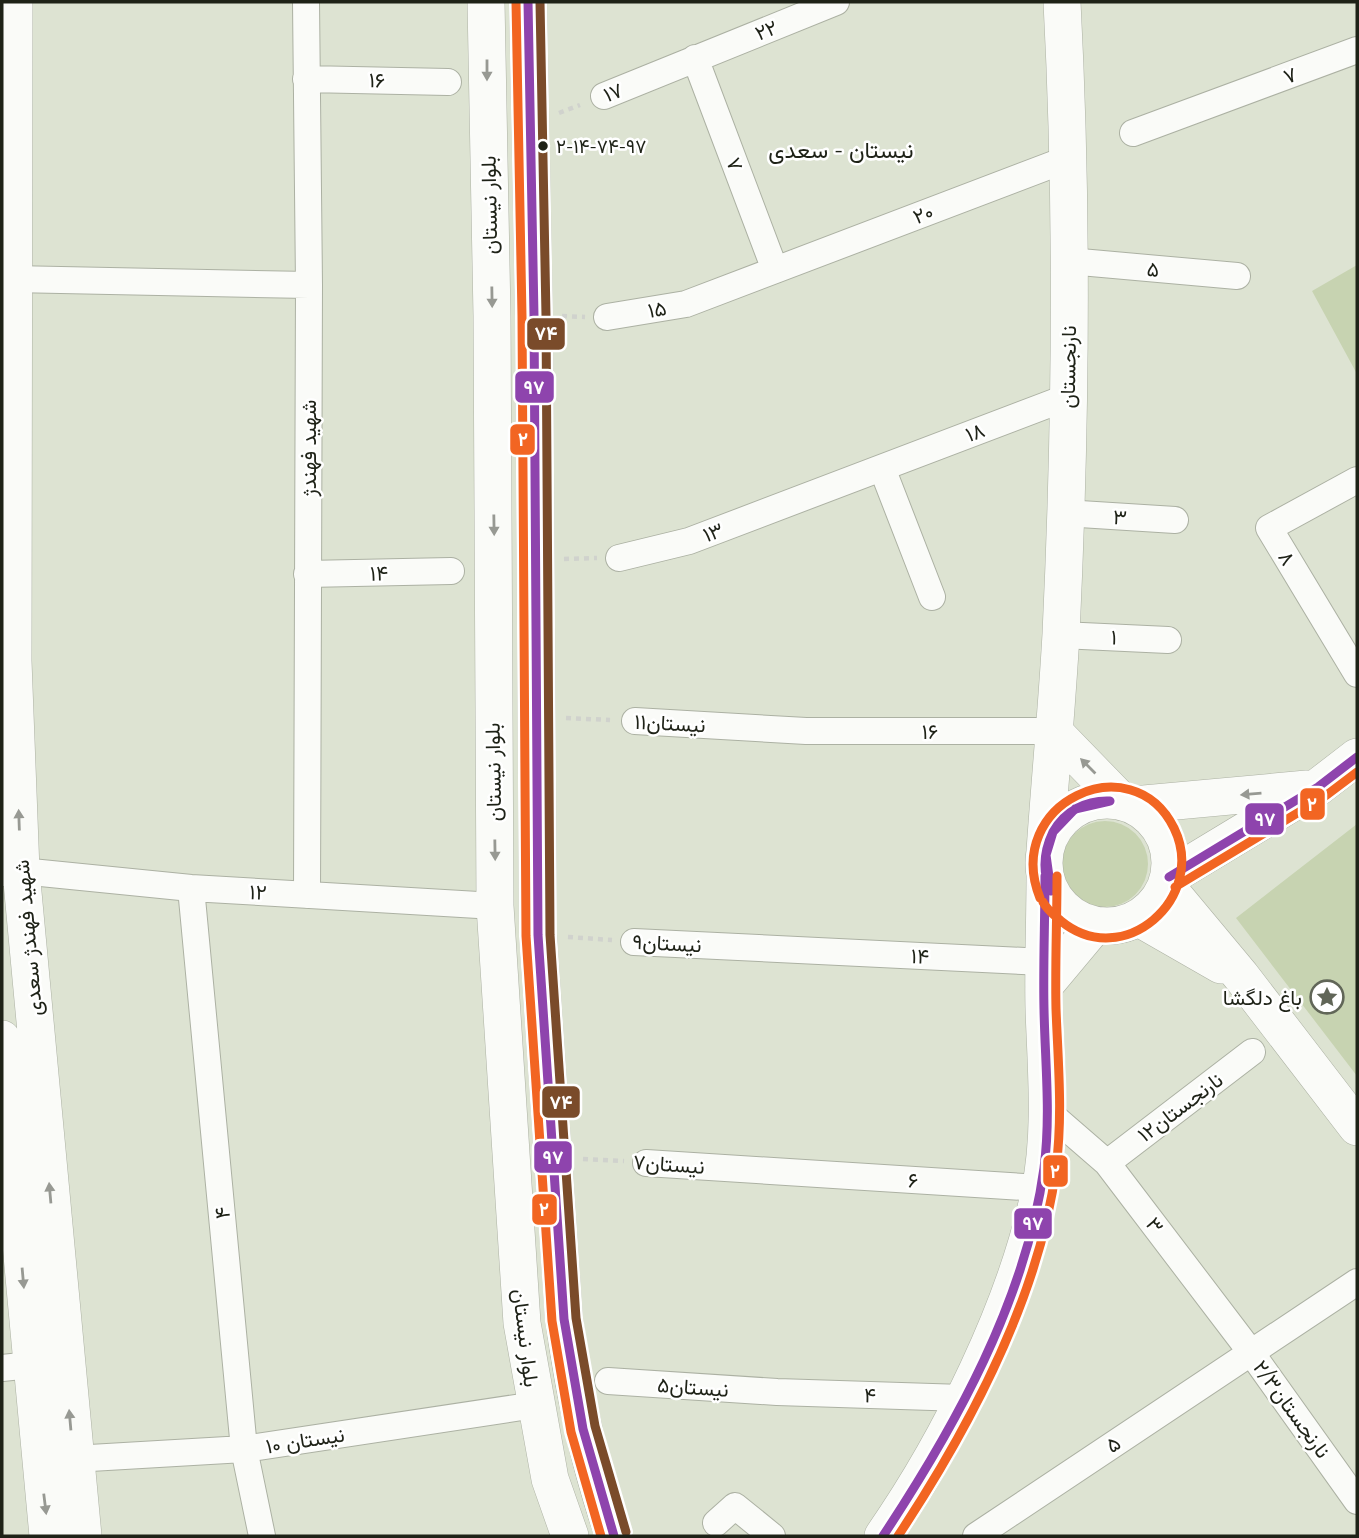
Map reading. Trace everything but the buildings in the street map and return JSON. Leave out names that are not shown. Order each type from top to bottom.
[{"type":"street","name":"شهید فهندژ سعدی","points":[[14,2],[11,872],[83,1536]]},
{"type":"street","name":"شهید فهندژ","points":[[306,2],[309,285],[307,895]]},
{"type":"street","name":"بلوار نیستان","points":[[486,2],[492,343],[495,906],[522,1324],[550,1479],[570,1536]]},
{"type":"street","name":"بلوار نیستان","points":[[528,2],[534,316],[534,717],[538,935],[564,1319],[572,1379],[590,1467],[614,1536]]},
{"type":"street","name":"۲۲","points":[[695,58],[836,2]]},
{"type":"street","name":"نارنجستان","points":[[883,1536],[920,1483],[963,1398],[1016,1279],[1040,1188],[1047,1111],[1045,864],[1061,635],[1068,397],[1070,158],[1062,2]]},
{"type":"street","name":"۷","points":[[1133,133],[1357,50]]},
{"type":"street","name":"۱۷","points":[[604,96],[695,58]]},
{"type":"street","name":"۷","points":[[695,58],[775,270]]},
{"type":"street","name":"۱۶","points":[[306,79],[448,82]]},
{"type":"street","name":"۲۰","points":[[775,270],[1070,158]]},
{"type":"street","name":"۵","points":[[1069,261],[1237,276]]},
{"type":"street","name":"۱۵","points":[[607,317],[686,304],[775,270]]},
{"type":"street","points":[[12,279],[309,285]]},
{"type":"street","name":"۱۸","points":[[882,468],[1068,397]]},
{"type":"street","points":[[882,468],[932,597]]},
{"type":"street","name":"۱۳","points":[[619,558],[689,541],[882,468]]},
{"type":"street","name":"۸","points":[[1357,480],[1269,528],[1357,674]]},
{"type":"street","name":"۳","points":[[1064,513],[1175,520]]},
{"type":"street","name":"۱۴","points":[[307,574],[451,571]]},
{"type":"street","name":"۱","points":[[1061,635],[1168,640]]},
{"type":"street","name":"۱۱نیستان","points":[[635,721],[806,731]]},
{"type":"street","name":"۱۶","points":[[806,731],[1053,731]]},
{"type":"street","points":[[1053,731],[1127,803],[1151,817],[1164,835],[1170,856],[1167,881],[1155,904],[1139,918],[1119,925],[1095,925],[1078,919],[1063,908],[1052,894],[1045,864],[1052,832],[1065,816],[1082,805],[1102,800],[1127,803],[1318,788]]},
{"type":"street","points":[[1167,881],[1318,788],[1357,757]]},
{"type":"street","name":"۱۲","points":[[11,872],[191,888],[495,906]]},
{"type":"street","points":[[1167,881],[1357,1127]]},
{"type":"street","name":"۴","points":[[191,888],[244,1449],[262,1536]]},
{"type":"street","points":[[1139,918],[1241,976]]},
{"type":"street","points":[[1044,974],[1095,925]]},
{"type":"street","name":"۹نیستان","points":[[634,942],[796,949]]},
{"type":"street","name":"۱۴","points":[[796,949],[1044,974]]},
{"type":"street","name":"شهید فهندژ سعدی","points":[[2,1039],[16,1366],[48,1536]]},
{"type":"street","name":"۱۲نارنجستان","points":[[1107,1163],[1252,1052]]},
{"type":"street","name":"۳","points":[[1047,1111],[1107,1163],[1250,1351]]},
{"type":"street","name":"۷نیستان","points":[[646,1163],[787,1172]]},
{"type":"street","name":"۶","points":[[787,1172],[1040,1188]]},
{"type":"street","name":"۵","points":[[976,1536],[1357,1282]]},
{"type":"street","name":"۲/۳نارنجستان","points":[[1250,1351],[1357,1502]]},
{"type":"street","name":"۵نیستان","points":[[608,1381],[777,1392]]},
{"type":"street","name":"۴","points":[[777,1392],[963,1398]]},
{"type":"street","name":"نیستان ۱۰","points":[[74,1459],[244,1449],[535,1405]]},
{"type":"street","points":[[716,1523],[735,1506],[772,1536]]},
{"type":"path","name":"۱۷","points":[[529,124],[604,96]]},
{"type":"path","points":[[534,316],[607,317]]},
{"type":"path","points":[[536,560],[619,558]]},
{"type":"path","name":"۱۱نیستان","points":[[534,717],[635,721]]},
{"type":"path","name":"۹نیستان","points":[[538,935],[634,942]]},
{"type":"path","name":"۷نیستان","points":[[551,1157],[646,1163]]},
{"type":"green space","points":[[1357,265],[1357,374],[1312,291]]},
{"type":"green space","points":[[1105,821],[1121,825],[1135,834],[1144,848],[1148,864],[1144,880],[1135,894],[1121,903],[1105,907],[1089,903],[1075,894],[1066,880],[1062,864],[1066,848],[1075,834],[1089,825]]},
{"type":"green space","name":"باغ دلگشا","points":[[1357,824],[1357,1076],[1236,918]]},
{"type":"transit line","name":"۲","points":[[516,2],[522,316],[526,936],[552,1321],[571,1432],[601,1536]]},
{"type":"transit line","name":"۹۷","points":[[528,2],[534,316],[538,935],[564,1319],[583,1429],[614,1536]]},
{"type":"transit line","name":"۷۴","points":[[540,2],[546,316],[550,935],[576,1318],[595,1426],[626,1532]]},
{"type":"transit line","name":"۹۷","points":[[1169,877],[1318,787],[1357,757]]},
{"type":"transit line","name":"۲","points":[[1175,887],[1324,797],[1357,772]]},
{"type":"transit line","name":"۲","points":[[1040,898],[1033,864],[1039,835],[1055,812],[1077,796],[1103,788],[1130,790],[1155,803],[1174,828],[1181,854],[1179,879],[1170,902],[1154,920],[1133,932],[1110,938],[1085,935],[1061,921],[1043,902]]},
{"type":"transit line","name":"۹۷","points":[[1053,832],[1064,818],[1077,808],[1093,802],[1110,801]]},
{"type":"transit line","name":"۹۷","points":[[1053,832],[1075,809],[1110,801]]},
{"type":"transit line","name":"۹۷","points":[[1051,891],[1045,862],[1053,832]]},
{"type":"transit line","name":"۹۷","points":[[1051,891],[1046,855],[1053,832]]},
{"type":"transit line","name":"۹۷","points":[[883,1536],[936,1451],[984,1361],[1004,1314],[1035,1217],[1044,1168],[1047,1128],[1045,876]]},
{"type":"transit line","name":"۲","points":[[898,1536],[950,1452],[997,1360],[1034,1265],[1047,1216],[1056,1168],[1059,1128],[1057,876]]},
{"type":"place","name":"۲-۱۴-۷۴-۹۷","points":[[543,146]]},
{"type":"place","name":"باغ دلگشا","points":[[1327,997]]},
{"type":"district","name":"نیستان - سعدی","points":[[841,150]]}]
